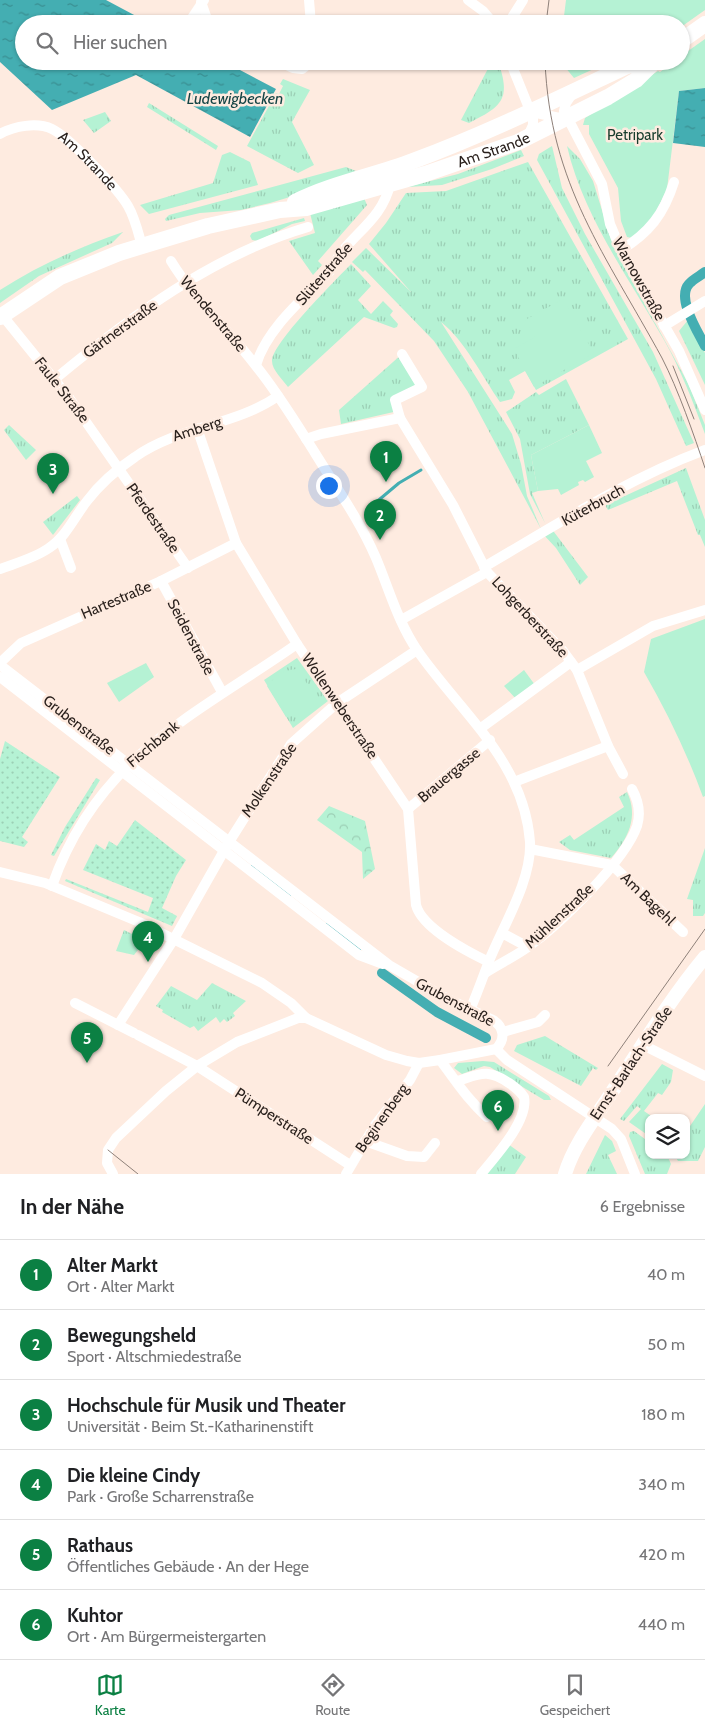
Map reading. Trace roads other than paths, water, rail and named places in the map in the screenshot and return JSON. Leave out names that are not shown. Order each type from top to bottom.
[{"type":"main road","points":[[690,35],[705,24]]},
{"type":"main road","name":"Am Strande","points":[[280,210],[339,184],[411,162],[470,140],[619,70]]},
{"type":"main road","name":"Am Strande","points":[[1,316],[60,277],[91,263],[142,246],[208,226],[280,210],[306,208],[480,157],[524,140],[567,119],[636,80],[646,70]]},
{"type":"main road","name":"Am Strande","points":[[390,184],[411,162]]},
{"type":"main road","name":"Ernst-Barlach-Straße","points":[[565,1174],[572,1155],[591,1124],[643,1045],[705,957]]},
{"type":"street","points":[[309,0],[310,15]]},
{"type":"street","points":[[468,0],[487,15]]},
{"type":"street","points":[[514,15],[523,0]]},
{"type":"street","points":[[193,15],[202,1]]},
{"type":"street","points":[[202,1],[205,15]]},
{"type":"street","points":[[514,70],[531,112],[533,125],[532,131],[524,140]]},
{"type":"street","points":[[567,119],[564,111],[566,103],[578,89]]},
{"type":"street","points":[[531,112],[567,119]]},
{"type":"street","name":"Warnowstraße","points":[[567,119],[602,184],[610,224],[620,250],[703,399],[705,410]]},
{"type":"street","name":"Am Strande","points":[[0,134],[30,125],[50,128],[64,137],[128,205],[142,246]]},
{"type":"street","points":[[620,250],[638,239],[652,226],[665,206],[674,182]]},
{"type":"street","name":"Slüterstraße","points":[[256,365],[263,348],[277,328],[330,271],[335,260],[379,211],[388,197],[390,184]]},
{"type":"street","name":"Gärtnerstraße","points":[[55,379],[130,319],[187,283],[239,254],[287,233],[308,227]]},
{"type":"street","name":"Wendenstraße","points":[[171,261],[187,283],[256,365],[278,396],[368,541],[401,620],[417,650],[490,740],[514,782],[526,817],[530,849]]},
{"type":"street","points":[[664,326],[702,303]]},
{"type":"street","name":"Faule Straße","points":[[1,316],[55,379],[119,468]]},
{"type":"street","points":[[306,439],[321,434],[400,418],[395,400],[422,388],[402,354]]},
{"type":"street","name":"Amberg","points":[[60,539],[88,499],[119,468],[159,442],[197,428],[245,414],[262,407],[278,396]]},
{"type":"street","name":"Lohgerberstraße","points":[[400,418],[453,504],[486,569],[574,666],[608,746],[623,774]]},
{"type":"street","name":"Wollenweberstraße","points":[[197,428],[236,543],[297,644],[402,796],[408,809],[416,905],[420,915],[431,927],[489,962]]},
{"type":"street","name":"Küterbruch","points":[[401,620],[586,507],[686,457],[705,450]]},
{"type":"street","name":"Pferdestraße","points":[[119,468],[188,568]]},
{"type":"street","points":[[0,569],[33,557],[60,539],[71,568]]},
{"type":"street","name":"Hartestraße","points":[[0,664],[21,644],[161,581],[236,543]]},
{"type":"street","name":"Seidenstraße","points":[[161,581],[222,692]]},
{"type":"street","points":[[481,728],[574,666],[653,626],[705,610]]},
{"type":"street","name":"Fischbank","points":[[52,886],[70,843],[97,802],[125,768],[177,724],[222,692],[297,644]]},
{"type":"street","name":"Molkenstraße","points":[[118,1024],[174,939],[226,846],[285,752],[306,729],[337,703],[417,650]]},
{"type":"street","name":"Grubenstraße","points":[[0,664],[125,768]]},
{"type":"street","name":"Grubenstraße","points":[[0,677],[125,768],[226,846],[359,955],[389,965],[470,1010],[498,1023],[503,1032],[502,1040],[496,1048]]},
{"type":"street","name":"Brauergasse","points":[[408,809],[490,740]]},
{"type":"street","points":[[514,782],[608,746]]},
{"type":"street","name":"Mühlenstraße","points":[[485,973],[528,947],[562,917],[612,866],[632,837],[638,820],[638,805],[632,789]]},
{"type":"street","points":[[470,1010],[521,887],[530,849],[612,866]]},
{"type":"street","name":"Am Bagehl","points":[[612,866],[683,932]]},
{"type":"street","points":[[0,872],[52,886],[174,939],[262,983],[291,1003],[306,1018],[386,1055],[419,1063],[496,1048],[506,1060],[612,1129],[621,1139],[635,1174]]},
{"type":"street","points":[[502,933],[528,947]]},
{"type":"street","name":"Pümperstraße","points":[[75,1003],[198,1066],[348,1170]]},
{"type":"street","points":[[503,1032],[538,1022],[545,1015]]},
{"type":"street","points":[[113,1174],[107,1164],[108,1150],[127,1126],[198,1066],[248,1037],[298,1018],[306,1018]]},
{"type":"street","points":[[643,1045],[705,1076]]},
{"type":"street","points":[[440,1060],[457,1081],[464,1095],[487,1117]]},
{"type":"street","name":"Beginenberg","points":[[348,1170],[365,1140],[385,1110],[410,1080],[419,1063]]},
{"type":"street","points":[[457,1081],[480,1073],[492,1073],[517,1089],[524,1097],[523,1113],[508,1139],[481,1174]]},
{"type":"street","points":[[365,1140],[414,1158],[424,1157],[436,1143]]},
{"type":"water","name":"Ludewigbecken","points":[[0,0],[106,0],[134,15],[15,15],[15,70],[240,70],[276,89],[250,137],[136,75],[52,110],[0,62]]},
{"type":"water","points":[[705,88],[705,147],[673,143],[679,91]]},
{"type":"waterway","points":[[705,272],[689,284],[685,298],[689,315],[705,346]]},
{"type":"waterway","points":[[374,504],[399,483],[421,470]]},
{"type":"waterway","points":[[255,868],[287,893]]},
{"type":"waterway","points":[[330,926],[357,947]]},
{"type":"waterway","points":[[382,973],[437,1012],[486,1038]]},
{"type":"tram line","points":[[547,15],[549,0]]},
{"type":"tram line","points":[[546,70],[549,105],[569,182],[584,217],[668,370],[705,468]]},
{"type":"tram line","points":[[673,366],[694,419]]},
{"type":"tram line","points":[[608,1066],[705,929]]},
{"type":"tram line","points":[[108,1150],[138,1174]]},
{"type":"place","name":"Alter Markt","points":[[386,482]]},
{"type":"place","name":"Hochschule für Musik und Theater","points":[[53,494]]},
{"type":"place","name":"Bewegungsheld","points":[[380,540]]},
{"type":"place","name":"Die kleine Cindy","points":[[148,962]]},
{"type":"place","name":"Rathaus","points":[[87,1063]]},
{"type":"place","name":"Kuhtor","points":[[498,1131]]},
{"type":"park label","name":"Petripark","points":[[635,135]]}]
